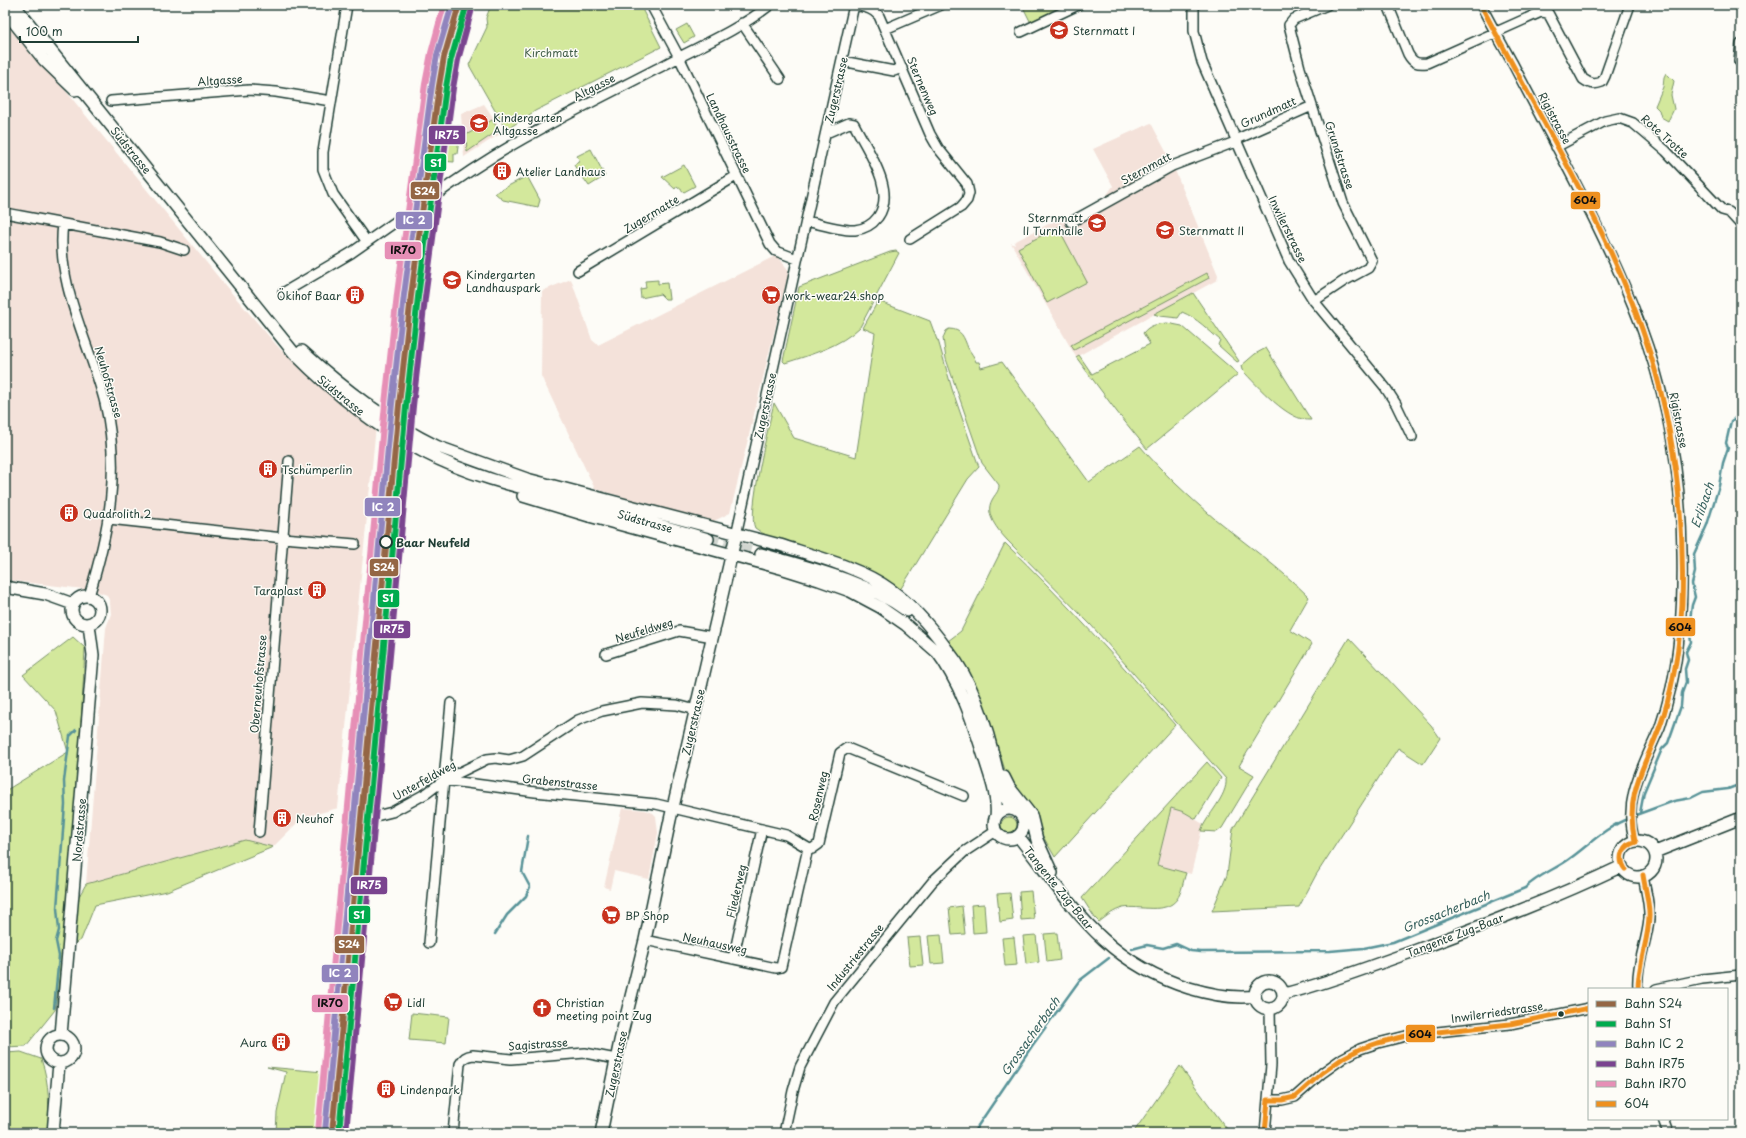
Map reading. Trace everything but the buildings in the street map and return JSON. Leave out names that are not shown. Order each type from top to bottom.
[{"type":"main road","name":"Südstrasse","points":[[14,5],[294,353],[341,397],[379,425],[412,446],[436,458],[493,480],[526,490],[558,497],[708,539]]},
{"type":"main road","name":"Südstrasse","points":[[5,11],[61,78],[95,107]]},
{"type":"main road","points":[[5,23],[19,28]]},
{"type":"main road","name":"Südstrasse","points":[[256,306],[324,372],[364,404],[389,420],[433,445],[481,468],[558,497]]},
{"type":"main road","points":[[433,445],[527,479],[821,558],[877,581],[890,589],[932,629],[942,650],[960,691],[974,727],[996,798],[996,817],[994,824],[996,831],[1006,839],[1018,836],[1024,828],[1024,821],[1021,814],[1012,809],[1008,803],[1001,785],[984,723],[970,687],[942,650],[914,624],[873,592],[828,573],[761,554]]},
{"type":"main road","points":[[436,458],[472,477],[530,498],[819,580],[850,591],[880,607],[942,650]]},
{"type":"main road","name":"Zugerstrasse","points":[[601,1133],[616,1059],[736,535]]},
{"type":"main road","points":[[5,587],[45,594],[73,604]]},
{"type":"main road","points":[[89,596],[98,602],[101,611],[97,620],[89,625],[80,624],[75,620],[72,613],[73,604],[80,597],[89,596]]},
{"type":"main road","name":"Nordstrasse","points":[[61,1035],[93,655],[89,625]]},
{"type":"main road","points":[[993,752],[1009,787],[1031,815],[1035,834],[1052,871],[1054,884]]},
{"type":"main road","points":[[996,817],[1001,811],[1012,809]]},
{"type":"main road","points":[[1654,852],[1741,818]]},
{"type":"main road","name":"Tangente Zug-Baar","points":[[1018,836],[1054,884],[1095,932],[1119,953],[1140,967],[1171,982],[1195,990],[1217,994],[1255,996]]},
{"type":"main road","points":[[1635,841],[1644,842],[1649,844],[1654,852],[1656,857],[1654,866],[1643,875],[1631,875],[1622,866],[1620,858],[1622,851],[1627,844],[1635,841]]},
{"type":"main road","name":"Tangente Zug-Baar","points":[[1284,994],[1318,985],[1439,941],[1546,900],[1622,866]]},
{"type":"main road","points":[[1270,980],[1281,986],[1284,994],[1280,1004],[1270,1009],[1260,1006],[1255,996],[1259,985],[1270,980]]},
{"type":"main road","points":[[61,1035],[70,1040],[72,1043],[73,1053],[68,1060],[59,1063],[52,1060],[46,1050],[47,1045],[52,1038],[61,1035]]},
{"type":"main road","points":[[53,1133],[59,1063]]},
{"type":"street","points":[[347,5],[323,152],[323,169],[333,194],[367,242]]},
{"type":"street","name":"Landhausstrasse","points":[[651,5],[679,57],[770,244],[776,251],[797,259]]},
{"type":"street","name":"Altgasse","points":[[432,198],[506,148],[552,122],[731,31],[770,5]]},
{"type":"street","name":"Sternenweg","points":[[854,5],[869,8],[876,12],[885,29],[930,134],[938,148],[967,184],[969,193],[967,200],[961,207],[910,239]]},
{"type":"street","name":"Zugerstrasse","points":[[736,535],[854,5]]},
{"type":"street","points":[[885,29],[941,5]]},
{"type":"street","points":[[1021,32],[1078,5]]},
{"type":"street","name":"Inwilerstrasse","points":[[1194,5],[1194,31],[1202,62],[1235,141],[1289,260],[1314,301],[1385,387],[1396,404],[1412,438]]},
{"type":"street","name":"Grundstrasse","points":[[1314,301],[1344,281],[1368,268],[1372,261],[1343,203],[1312,106],[1289,25],[1294,19],[1327,5]]},
{"type":"street","points":[[1388,5],[1408,54],[1412,61],[1418,64],[1427,63],[1541,12],[1548,14],[1583,79],[1588,83],[1596,84],[1602,82],[1605,76],[1630,5]]},
{"type":"street","name":"Rigistrasse","points":[[1481,5],[1556,146],[1615,264],[1640,323],[1652,359],[1667,416],[1677,485],[1682,550],[1682,593],[1676,664],[1660,725],[1634,788],[1631,825],[1635,841]]},
{"type":"street","points":[[742,23],[780,79]]},
{"type":"street","points":[[1739,61],[1741,44]]},
{"type":"street","points":[[842,61],[894,71],[902,68]]},
{"type":"street","name":"Altgasse","points":[[111,101],[249,90],[276,92],[331,101]]},
{"type":"street","name":"Grundmatt","points":[[1235,141],[1312,106]]},
{"type":"street","name":"Rote Trotte","points":[[1556,146],[1606,121],[1612,119],[1626,120],[1666,151],[1722,210],[1729,212],[1741,225]]},
{"type":"street","points":[[806,221],[853,230],[866,228],[875,222],[882,212],[884,187],[881,177],[854,124],[849,123],[826,133]]},
{"type":"street","name":"Sternmatt","points":[[1071,222],[1172,166],[1235,141]]},
{"type":"street","name":"Zugermatte","points":[[578,271],[736,176]]},
{"type":"street","points":[[5,213],[160,242],[184,250]]},
{"type":"street","points":[[283,293],[367,242],[402,218]]},
{"type":"street","name":"Neuhofstrasse","points":[[63,224],[61,236],[66,278],[71,299],[104,402],[113,446],[113,484],[109,519],[100,560],[89,596]]},
{"type":"street","name":"Oberneuhofstrasse","points":[[259,832],[289,461]]},
{"type":"street","points":[[109,519],[283,538],[356,544]]},
{"type":"street","name":"Neufeldweg","points":[[606,654],[679,631],[713,638]]},
{"type":"street","points":[[429,943],[451,703]]},
{"type":"street","name":"Unterfeldweg","points":[[364,818],[392,812],[427,793],[444,780],[487,759],[496,758],[509,760],[523,756],[578,720],[602,711],[642,703],[677,705],[696,710]]},
{"type":"street","name":"Rosenweg","points":[[808,848],[812,849],[819,844],[840,753],[847,748],[964,796]]},
{"type":"street","name":"Grabenstrasse","points":[[444,780],[535,792],[673,807]]},
{"type":"street","points":[[673,807],[786,835],[808,848]]},
{"type":"street","name":"Fliederweg","points":[[733,958],[762,829]]},
{"type":"street","name":"Industriestrasse","points":[[784,1133],[800,1067],[834,1002],[933,881],[964,852],[996,831]]},
{"type":"street","name":"Neuhausweg","points":[[644,940],[776,968],[781,967],[808,848]]},
{"type":"street","points":[[1638,988],[1638,969],[1649,920],[1643,875]]},
{"type":"street","points":[[1661,988],[1702,979],[1741,975]]},
{"type":"street","name":"Inwilerriedstrasse","points":[[1268,1100],[1282,1100],[1295,1097],[1322,1073],[1343,1058],[1378,1042],[1410,1035],[1510,1024],[1588,1008]]},
{"type":"street","points":[[1265,1133],[1271,1065],[1270,1009]]},
{"type":"street","name":"Sagistrasse","points":[[453,1133],[460,1064],[462,1059],[473,1055],[511,1059],[584,1053],[616,1059]]},
{"type":"street","points":[[1663,1120],[1668,1133]]},
{"type":"shaded area","points":[[444,5],[463,5],[449,53],[436,135],[408,348],[397,461],[384,460],[392,372],[413,218],[425,89],[432,48]]},
{"type":"shaded area","points":[[5,26],[10,27],[19,34],[229,290],[280,349],[327,392],[376,426],[338,808],[302,818],[273,847],[245,840],[86,884],[106,628],[111,614],[110,603],[107,595],[93,590],[5,580]]},
{"type":"shaded area","name":"Kindergarten Altgasse","points":[[484,104],[503,132],[464,157],[461,114]]},
{"type":"shaded area","points":[[1151,123],[1172,163],[1218,275],[1217,280],[1076,357],[1011,243],[1015,245],[1014,242],[1054,221],[1071,220],[1102,202],[1113,186],[1093,149]]},
{"type":"shaded area","points":[[777,255],[789,271],[730,513],[712,522],[595,489],[541,376],[542,291],[571,279],[592,340],[598,345]]},
{"type":"shaded area","points":[[622,808],[645,810],[653,813],[656,816],[658,833],[649,879],[614,871],[610,889],[604,887]]},
{"type":"shaded area","points":[[1171,808],[1184,812],[1203,824],[1191,874],[1157,865]]},
{"type":"shaded area","points":[[343,913],[360,914],[340,1133],[323,1133]]},
{"type":"green space","name":"Kirchmatt","points":[[491,5],[640,5],[661,47],[535,111],[506,130],[469,65],[487,27],[486,18]]},
{"type":"green space","points":[[1022,5],[1068,5],[1031,23]]},
{"type":"green space","points":[[687,24],[694,37],[684,43],[676,30]]},
{"type":"green space","points":[[1666,73],[1674,81],[1671,95],[1674,109],[1668,121],[1661,117],[1659,110],[1655,106],[1663,87]]},
{"type":"green space","points":[[492,120],[499,130],[467,152],[466,135]]},
{"type":"green space","points":[[445,124],[461,126],[457,154],[454,154],[454,162],[441,161]]},
{"type":"green space","points":[[591,149],[605,176],[589,186],[574,165],[580,161],[577,156]]},
{"type":"green space","points":[[684,165],[695,186],[684,192],[677,186],[675,189],[662,177]]},
{"type":"green space","points":[[527,176],[540,200],[538,207],[503,200],[495,193]]},
{"type":"green space","points":[[1058,227],[1087,282],[1047,303],[1018,248]]},
{"type":"green space","points":[[896,251],[899,253],[860,327],[844,340],[835,345],[805,357],[785,363],[783,361],[799,287]]},
{"type":"green space","points":[[1207,273],[1209,278],[1074,350],[1071,345]]},
{"type":"green space","points":[[658,280],[658,284],[667,283],[669,299],[665,299],[660,294],[641,298],[640,289],[646,288],[645,281]]},
{"type":"green space","points":[[1193,293],[1239,361],[1237,362],[1218,345],[1220,340],[1193,318],[1182,312],[1178,318],[1154,314]]},
{"type":"green space","points":[[878,301],[930,321],[938,340],[952,389],[979,467],[968,479],[900,590],[839,559],[818,551],[769,537],[755,528],[753,519],[756,488],[774,403],[794,438],[856,457],[875,333],[863,328]]},
{"type":"green space","points":[[1167,323],[1182,326],[1238,374],[1147,449],[1076,357],[1079,355],[1092,374],[1150,344],[1143,333],[1145,330],[1157,324]]},
{"type":"green space","points":[[949,329],[960,332],[976,362],[979,362],[981,368],[1002,362],[1089,482],[1140,446],[1195,502],[1275,566],[1309,597],[1290,630],[1312,644],[1239,766],[1254,775],[1222,828],[1217,832],[1201,831],[1224,792],[1226,779],[1091,625],[1007,540],[993,522],[990,505],[998,491],[999,485],[982,463],[946,359],[943,338],[946,331]]},
{"type":"green space","points":[[1266,348],[1311,420],[1302,419],[1283,409],[1264,393],[1242,370],[1241,366],[1255,354]]},
{"type":"green space","points":[[1005,543],[1071,610],[1175,725],[1055,857],[1006,773],[984,705],[963,664],[948,641],[961,631]]},
{"type":"green space","points":[[73,637],[85,648],[80,745],[65,921],[86,884],[245,840],[273,847],[167,891],[95,905],[81,940],[63,950],[55,1010],[26,1046],[5,1047],[5,791],[68,752],[56,711],[23,675]]},
{"type":"green space","points":[[1349,638],[1431,725],[1440,738],[1423,764],[1398,748],[1316,875],[1299,907],[1212,911],[1227,875],[1233,829]]},
{"type":"green space","points":[[1207,762],[1221,778],[1196,819],[1184,812],[1171,808],[1157,865],[1186,873],[1177,899],[1166,907],[1123,908],[1099,922],[1082,898]]},
{"type":"green space","points":[[1006,817],[1012,817],[1017,822],[1015,831],[1012,833],[1006,833],[1001,828],[1001,822]]},
{"type":"green space","points":[[1031,891],[1034,919],[1021,920],[1019,892]]},
{"type":"green space","points":[[1010,893],[1013,920],[1000,922],[997,894]]},
{"type":"green space","points":[[984,904],[986,932],[973,933],[971,905]]},
{"type":"green space","points":[[962,906],[965,934],[952,935],[949,908]]},
{"type":"green space","points":[[1057,933],[1060,960],[1047,962],[1044,934]]},
{"type":"green space","points":[[941,935],[944,963],[931,964],[928,936]]},
{"type":"green space","points":[[1036,935],[1039,962],[1026,964],[1023,936]]},
{"type":"green space","points":[[920,937],[923,965],[910,966],[907,938]]},
{"type":"green space","points":[[1014,937],[1017,965],[1005,966],[1002,938]]},
{"type":"green space","points":[[412,1013],[449,1017],[446,1043],[409,1040]]},
{"type":"green space","points":[[21,1052],[41,1059],[44,1068],[49,1105],[48,1133],[5,1133],[5,1053]]},
{"type":"green space","points":[[1180,1066],[1230,1133],[1133,1133]]},
{"type":"green space","points":[[267,1067],[323,1072],[317,1133],[276,1133],[277,1113],[286,1072]]},
{"type":"waterway","name":"Erlibach","points":[[1640,813],[1644,792],[1662,749],[1668,743],[1681,706],[1682,693],[1686,682],[1685,669],[1688,660],[1686,652],[1691,642],[1689,627],[1692,605],[1695,597],[1692,584],[1695,572],[1694,554],[1707,525],[1719,486],[1723,463],[1728,448],[1726,443],[1731,421],[1741,414]]},
{"type":"waterway","points":[[54,1008],[59,956],[56,941],[59,930],[57,908],[65,805],[64,781],[70,736],[76,730]]},
{"type":"waterway","name":"Grossacherbach","points":[[1633,816],[1674,801],[1691,798],[1703,792],[1728,789],[1741,784]]},
{"type":"waterway","name":"Grossacherbach","points":[[1132,949],[1147,945],[1163,948],[1176,944],[1191,951],[1201,952],[1330,951],[1364,948],[1393,942],[1525,888],[1536,879],[1566,861],[1613,826],[1629,818]]},
{"type":"waterway","points":[[495,934],[507,915],[526,896],[530,887],[522,872],[528,836]]},
{"type":"waterway","name":"Grossacherbach","points":[[973,1133],[1032,1046],[1079,981],[1109,958]]},
{"type":"tunnel","points":[[401,218],[432,198]]},
{"type":"tunnel","points":[[708,539],[761,554]]},
{"type":"tunnel","points":[[344,818],[364,818]]},
{"type":"rail line","name":"IR70","points":[[318,1132],[385,404],[397,294],[425,84],[431,53],[444,5]]},
{"type":"rail line","name":"S24","points":[[332,1133],[399,405],[411,296],[439,86],[444,57],[459,5]]},
{"type":"rail line","name":"S1","points":[[339,1133],[406,406],[418,297],[446,87],[451,59],[466,7]]},
{"type":"rail line","name":"IR75","points":[[346,1133],[413,406],[425,298],[453,88],[458,60],[472,9]]},
{"type":"transit line","points":[[325,1132],[392,404],[404,295],[432,85],[437,55],[452,5]]},
{"type":"transit line","name":"604","points":[[1481,5],[1573,176],[1616,263],[1650,353],[1659,384],[1672,446],[1680,509],[1682,540],[1683,572],[1680,632],[1674,673],[1668,700],[1658,731],[1635,790],[1632,805],[1632,822],[1635,841]]},
{"type":"transit line","name":"604","points":[[1625,869],[1621,861],[1622,852],[1627,845],[1636,842]]},
{"type":"transit line","name":"604","points":[[1625,869],[1622,860],[1623,852],[1627,846],[1636,842]]},
{"type":"transit line","name":"604","points":[[1638,988],[1638,980],[1649,918],[1648,902],[1643,875]]},
{"type":"transit line","name":"604","points":[[1268,1100],[1282,1100],[1295,1097],[1322,1073],[1343,1058],[1360,1049],[1378,1043],[1410,1035],[1510,1024],[1588,1008]]},
{"type":"transit line","name":"604","points":[[1265,1133],[1268,1100]]},
{"type":"place","name":"Sternmatt I","points":[[1059,30]]},
{"type":"place","name":"Kindergarten Altgasse","points":[[479,123]]},
{"type":"place","name":"Atelier Landhaus","points":[[502,171]]},
{"type":"place","name":"Sternmatt II Turnhalle","points":[[1097,223]]},
{"type":"place","name":"Sternmatt II","points":[[1165,230]]},
{"type":"place","name":"Kindergarten Landhauspark","points":[[452,280]]},
{"type":"place","name":"Ökihof Baar","points":[[355,295]]},
{"type":"place","name":"work-wear24.shop","points":[[771,295]]},
{"type":"place","name":"Tschümperlin","points":[[268,469]]},
{"type":"place","name":"Quadrolith 2","points":[[69,513]]},
{"type":"place","name":"Baar Neufeld","points":[[386,542]]},
{"type":"place","name":"Taraplast","points":[[317,590]]},
{"type":"place","name":"Neuhof","points":[[282,818]]},
{"type":"place","name":"BP Shop","points":[[611,915]]},
{"type":"place","name":"Lidl","points":[[393,1002]]},
{"type":"place","name":"Christian meeting point Zug","points":[[542,1008]]},
{"type":"place","name":"Aura","points":[[281,1042]]},
{"type":"place","name":"Lindenpark","points":[[386,1089]]}]
